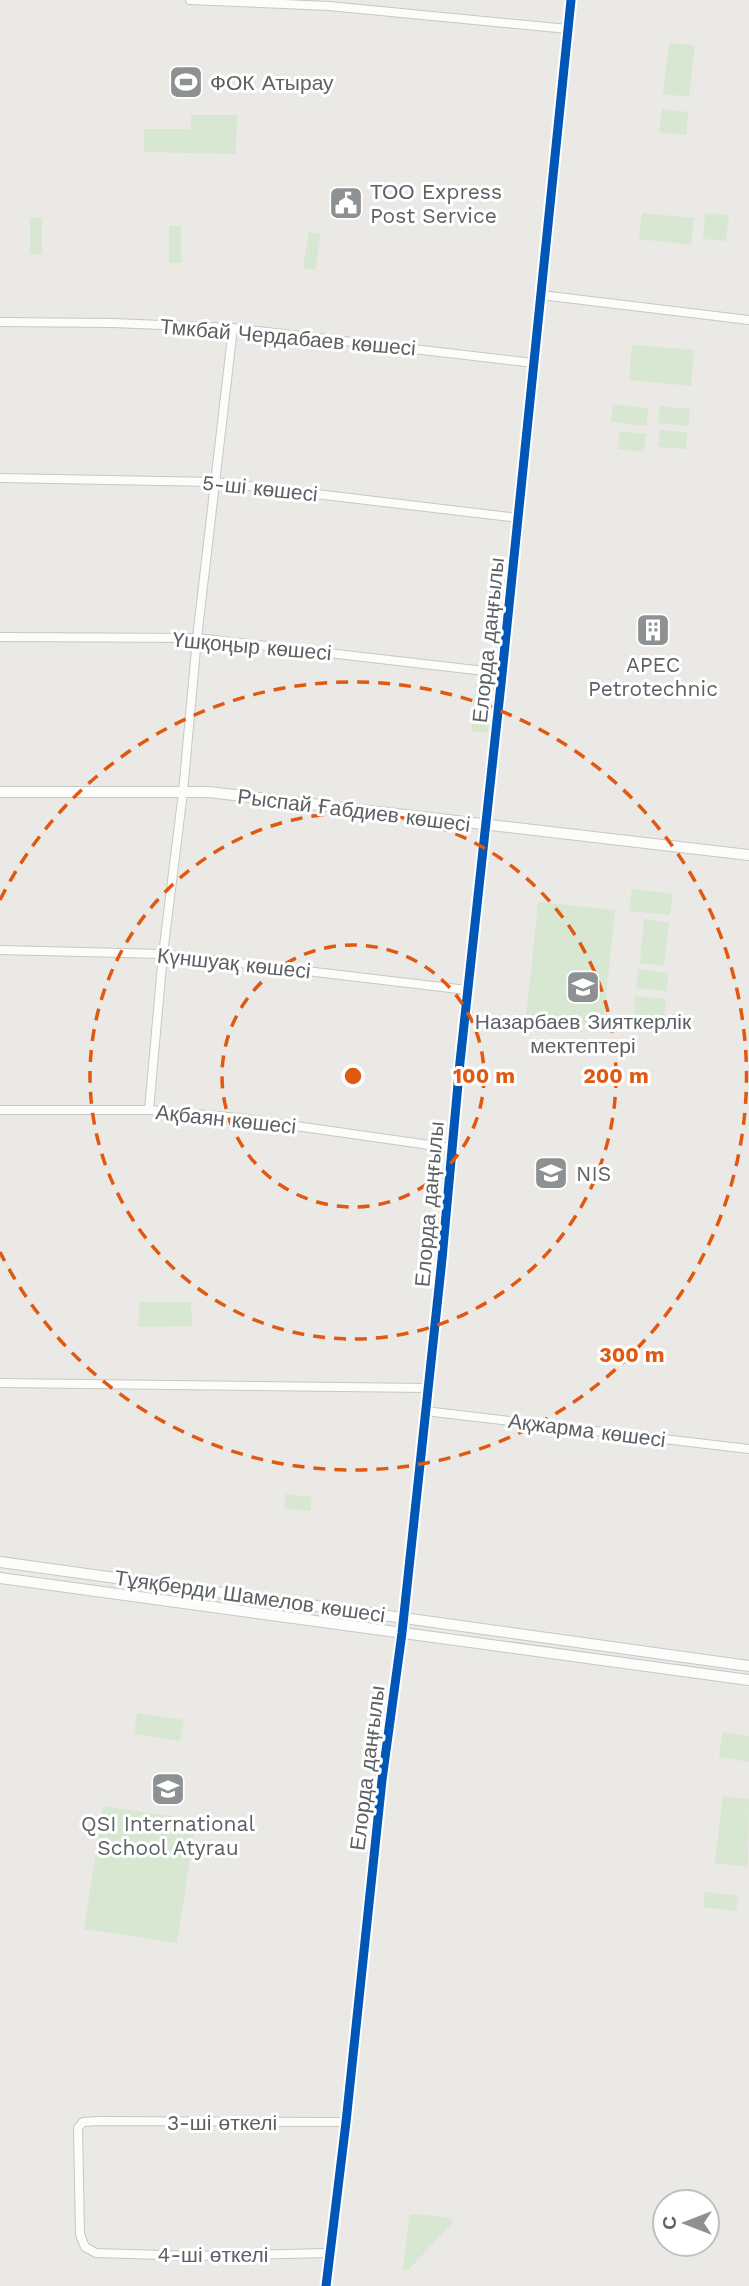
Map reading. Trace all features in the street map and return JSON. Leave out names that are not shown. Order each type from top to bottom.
[{"type":"street","points":[[190,0],[329,6],[568,29]]},
{"type":"street","name":"Елорда даңғылы","points":[[326,2286],[382,1780],[402,1633],[571,0]]},
{"type":"street","points":[[541,295],[749,320]]},
{"type":"street","name":"Тмкбай Чердабаев көшесі","points":[[0,322],[233,328],[533,363]]},
{"type":"street","points":[[149,1110],[163,954],[233,328]]},
{"type":"street","name":"5-ші көшесі","points":[[0,478],[215,482],[518,518]]},
{"type":"street","name":"Үшқоңыр көшесі","points":[[0,637],[197,638],[502,673]]},
{"type":"street","name":"Рыспай Ғабдиев көшесі","points":[[0,792],[208,792],[749,855]]},
{"type":"street","name":"Күншуақ көшесі","points":[[0,950],[163,954],[467,990]]},
{"type":"street","name":"Ақбаян көшесі","points":[[0,1110],[149,1110],[239,1118],[451,1148]]},
{"type":"street","points":[[0,1383],[427,1388]]},
{"type":"street","name":"Ақжарма көшесі","points":[[425,1411],[749,1449]]},
{"type":"street","name":"Тұяқберди Шамелов көшесі","points":[[0,1562],[749,1666]]},
{"type":"street","name":"Тұяқберди Шамелов көшесі","points":[[0,1578],[749,1680]]},
{"type":"street","name":"3-ші өткелі","points":[[96,2253],[85,2247],[80,2234],[78,2128],[83,2122],[346,2122]]},
{"type":"street","name":"4-ші өткелі","points":[[96,2253],[197,2256],[329,2253]]},
{"type":"green space","points":[[669,43],[695,45],[689,97],[663,94]]},
{"type":"green space","points":[[662,109],[688,112],[686,135],[659,132]]},
{"type":"green space","points":[[191,115],[237,115],[236,154],[144,152],[144,129],[191,129]]},
{"type":"green space","points":[[642,213],[694,218],[691,245],[639,239]]},
{"type":"green space","points":[[705,213],[729,215],[726,241],[703,239]]},
{"type":"green space","points":[[30,218],[42,218],[42,254],[30,254]]},
{"type":"green space","points":[[169,226],[181,226],[181,263],[169,263]]},
{"type":"green space","points":[[309,232],[321,234],[315,270],[303,268]]},
{"type":"green space","points":[[632,345],[694,350],[691,386],[629,380]]},
{"type":"green space","points":[[613,404],[648,408],[646,426],[611,422]]},
{"type":"green space","points":[[659,406],[690,409],[689,426],[658,423]]},
{"type":"green space","points":[[660,430],[687,433],[686,449],[658,447]]},
{"type":"green space","points":[[620,431],[646,434],[644,452],[618,449]]},
{"type":"green space","points":[[476,683],[493,685],[490,711],[473,710]]},
{"type":"green space","points":[[473,712],[490,714],[488,733],[471,731]]},
{"type":"green space","points":[[632,889],[673,894],[670,915],[629,911]]},
{"type":"green space","points":[[538,902],[615,910],[603,1027],[526,1019]]},
{"type":"green space","points":[[644,919],[669,922],[664,966],[640,963]]},
{"type":"green space","points":[[638,969],[668,973],[667,991],[636,988]]},
{"type":"green space","points":[[635,996],[666,999],[664,1018],[634,1014]]},
{"type":"green space","points":[[139,1302],[191,1302],[192,1326],[139,1327]]},
{"type":"green space","points":[[286,1494],[312,1497],[310,1511],[284,1508]]},
{"type":"green space","points":[[137,1713],[184,1720],[180,1741],[134,1734]]},
{"type":"green space","points":[[723,1732],[749,1736],[749,1762],[719,1757]]},
{"type":"green space","points":[[723,1796],[749,1799],[748,1867],[715,1863]]},
{"type":"green space","points":[[103,1806],[196,1820],[177,1943],[84,1929]]},
{"type":"green space","points":[[705,1892],[739,1896],[736,1911],[703,1907]]},
{"type":"green space","points":[[409,2216],[449,2217],[452,2224],[407,2271],[403,2271]]},
{"type":"cycle path","points":[[326,2286],[382,1780],[402,1633],[571,0]]},
{"type":"place","name":"ФОК Атырау","points":[[186,82]]},
{"type":"place","name":"ТОО Express Post Service","points":[[346,203]]},
{"type":"place","name":"APEC Petrotechnic","points":[[653,630]]},
{"type":"place","name":"Назарбаев Зияткерлік мектептері","points":[[583,987]]},
{"type":"place","name":"NIS","points":[[551,1173]]},
{"type":"place","name":"QSI International School Atyrau","points":[[168,1789]]}]
